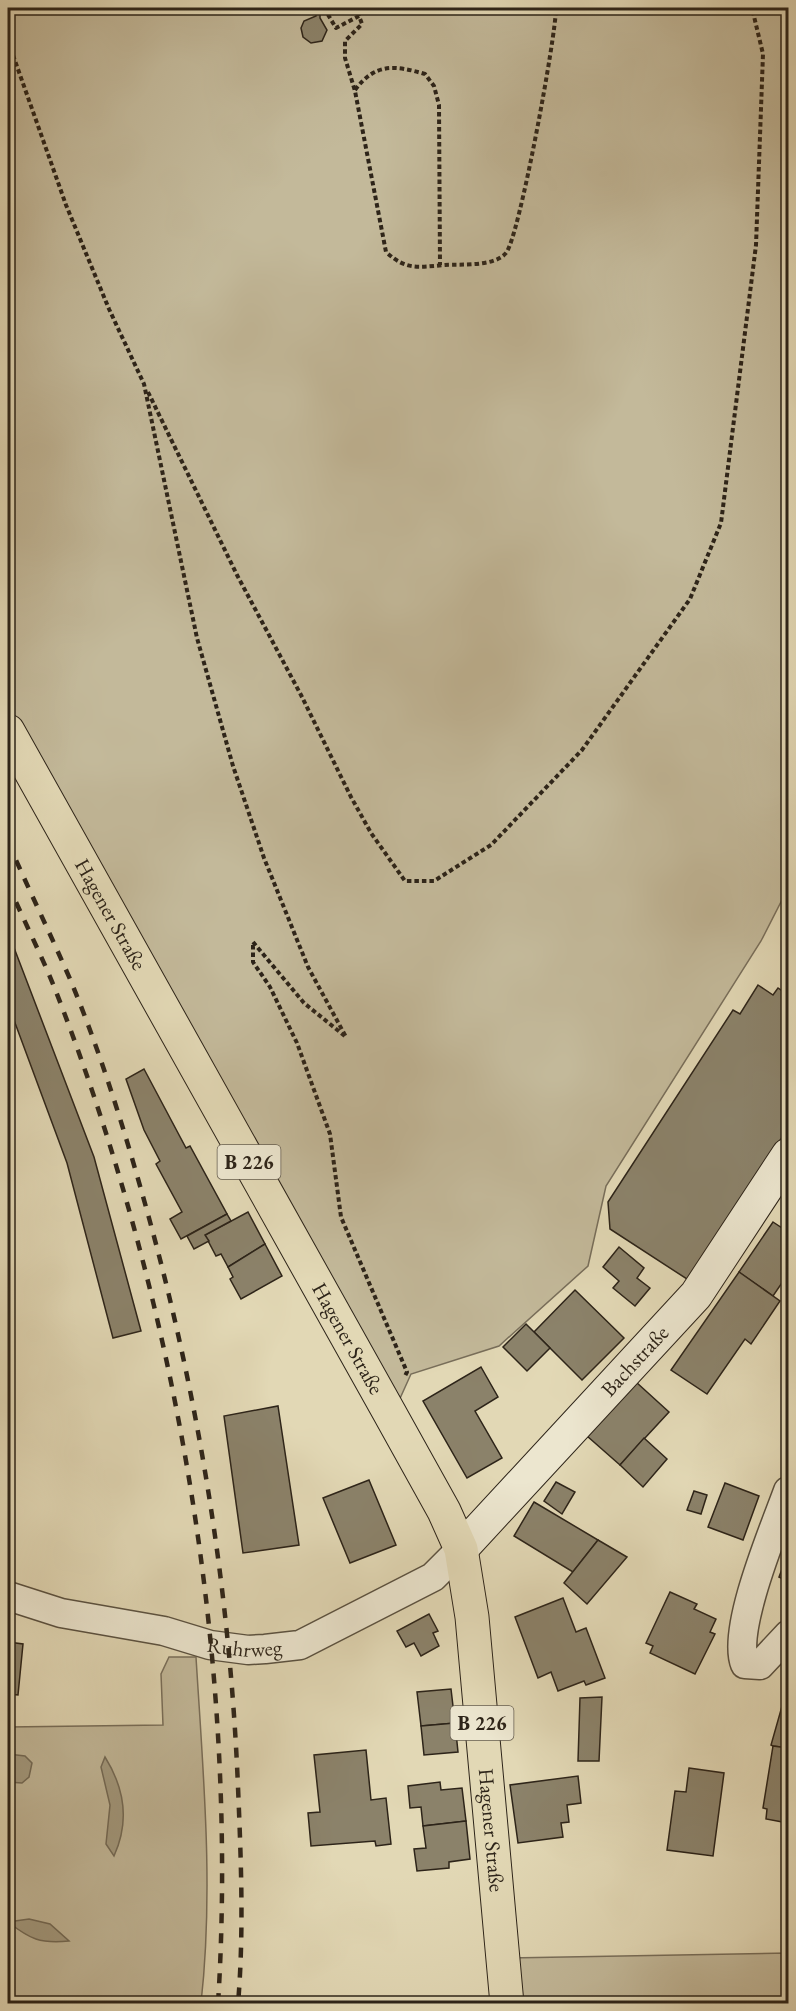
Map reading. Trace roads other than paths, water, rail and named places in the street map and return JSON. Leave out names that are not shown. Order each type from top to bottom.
[{"type":"main road","name":"Hagener Straße","points":[[8,731],[444,1511],[461,1549],[473,1629],[507,2004]]},
{"type":"street","name":"Bachstraße","points":[[461,1549],[696,1295],[789,1155]]},
{"type":"street","points":[[789,1491],[760,1567],[746,1622],[742,1656],[745,1664],[760,1665],[789,1635]]},
{"type":"street","name":"Ruhrweg","points":[[8,1596],[61,1613],[164,1631],[210,1645],[248,1650],[266,1649],[300,1645],[433,1577],[461,1549]]},
{"type":"railway","points":[[8,842],[70,979],[93,1038],[141,1188],[183,1358],[210,1500],[228,1643],[238,1787],[241,1895],[238,2004]]},
{"type":"railway","points":[[8,884],[55,989],[98,1109],[135,1233],[166,1359],[191,1488],[208,1618],[219,1747],[222,1877],[218,2004]]}]
